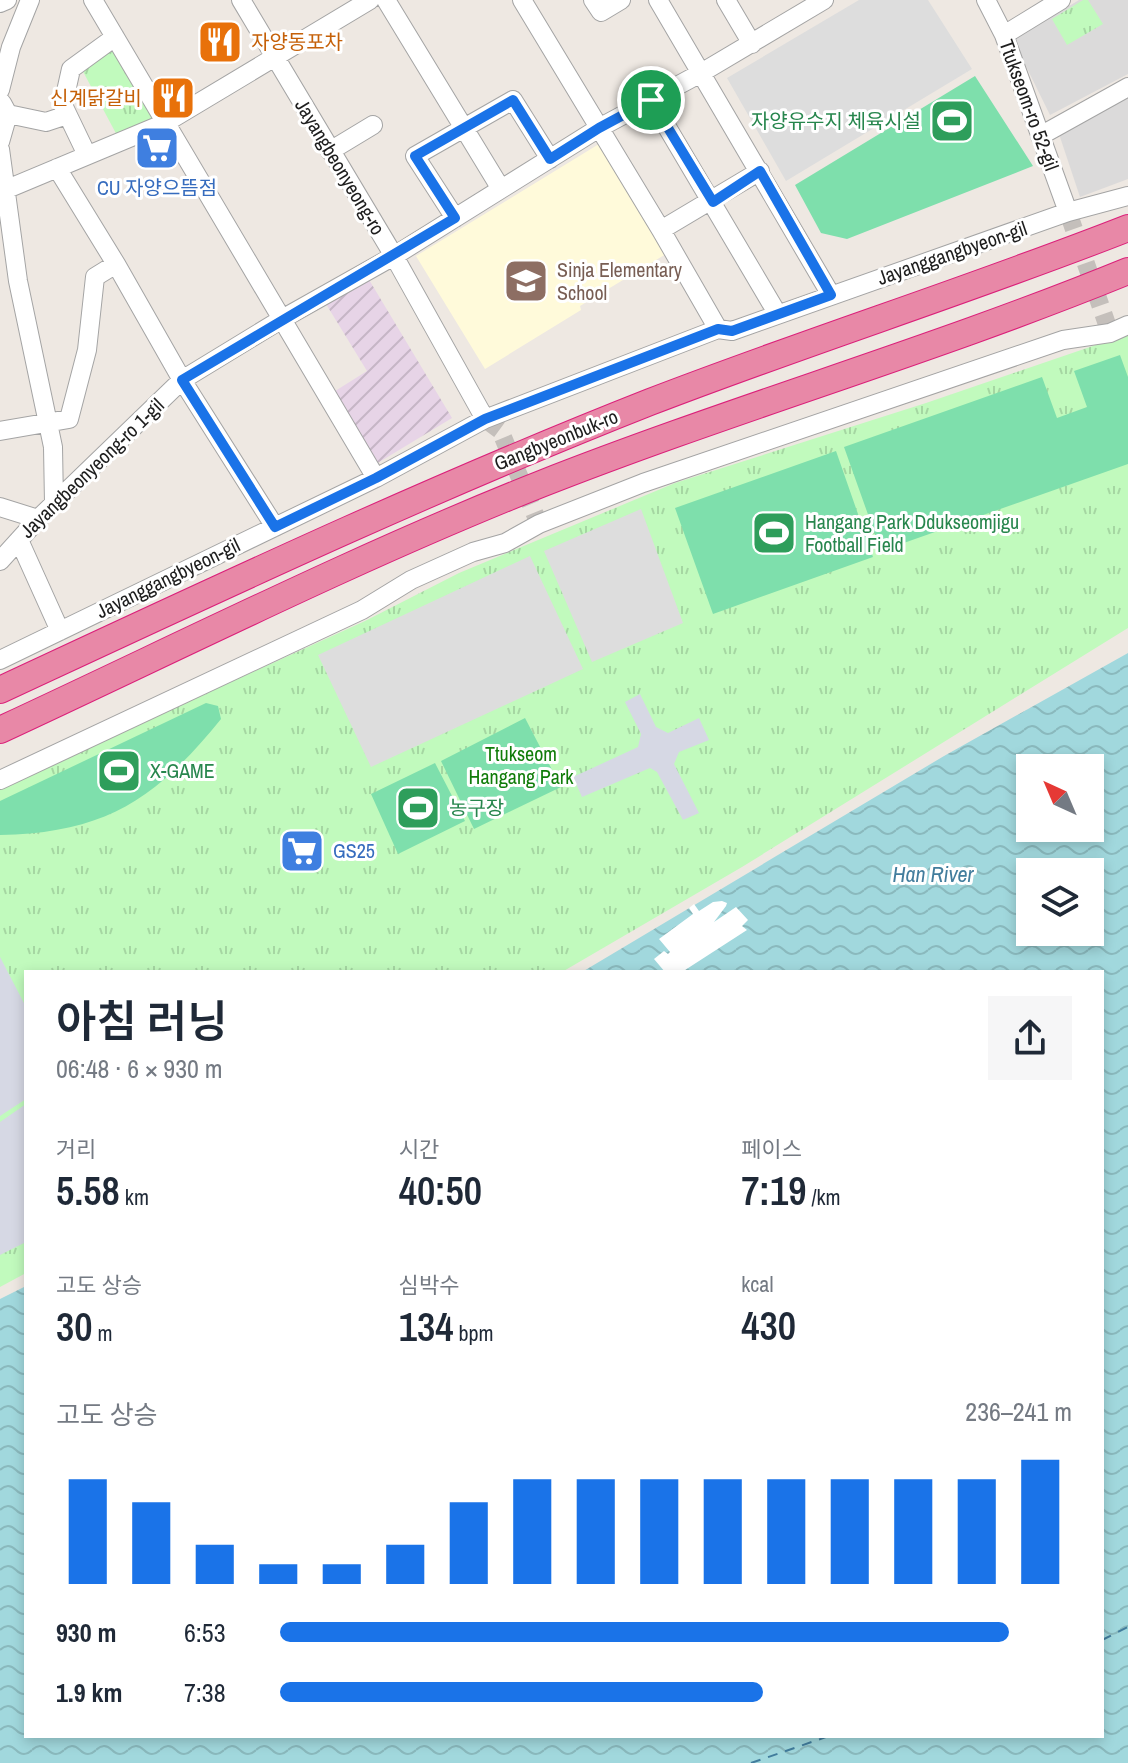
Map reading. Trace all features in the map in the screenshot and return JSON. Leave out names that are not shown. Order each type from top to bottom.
[{"type":"highway","name":"Gangbyeonbuk-ro","points":[[0,690],[407,502],[527,451],[653,401],[1128,228]]},
{"type":"highway","name":"Gangbyeonbuk-ro","points":[[0,730],[432,529],[542,484],[1063,298],[1128,271]]},
{"type":"highway","points":[[1063,298],[1128,284]]},
{"type":"highway","points":[[0,750],[129,670]]},
{"type":"street","points":[[0,3],[7,0]]},
{"type":"street","points":[[0,90],[11,47],[30,0]]},
{"type":"street","points":[[93,0],[376,478]]},
{"type":"street","name":"Jayangbeonyeong-ro","points":[[241,0],[394,256],[485,419]]},
{"type":"street","points":[[2,191],[165,123],[370,0]]},
{"type":"street","points":[[386,0],[501,189]]},
{"type":"street","points":[[522,0],[718,329]]},
{"type":"street","points":[[597,6],[621,0]]},
{"type":"street","points":[[658,0],[831,295]]},
{"type":"street","points":[[726,0],[752,44]]},
{"type":"street","name":"Jayangbeonyeong-ro 1-gil","points":[[0,561],[54,503],[182,380],[394,256],[599,128],[752,44],[799,6],[824,0]]},
{"type":"street","name":"Ttukseom-ro 52-gil","points":[[986,0],[1004,35],[1068,212]]},
{"type":"street","points":[[1004,35],[1061,0]]},
{"type":"street","points":[[87,155],[63,105],[71,69],[115,37]]},
{"type":"street","points":[[1040,136],[1128,87]]},
{"type":"street","points":[[455,218],[415,156],[513,100],[550,159]]},
{"type":"street","points":[[651,100],[777,313]]},
{"type":"street","points":[[0,142],[4,107],[46,122],[67,115]]},
{"type":"street","points":[[330,151],[373,125]]},
{"type":"street","points":[[0,149],[2,191],[18,281],[53,447],[54,503]]},
{"type":"street","points":[[57,168],[182,380],[275,527]]},
{"type":"street","points":[[661,230],[713,202],[760,171]]},
{"type":"street","name":"Jayanggangbyeon-gil","points":[[0,660],[376,478],[485,419],[718,329],[732,331],[1068,212],[1128,196]]},
{"type":"street","points":[[0,431],[69,419],[87,350],[95,277],[116,264]]},
{"type":"street","points":[[0,780],[362,610],[411,580],[473,552],[505,543],[569,512],[643,483],[1063,340],[1110,333],[1128,325]]},
{"type":"street","points":[[0,507],[38,519]]},
{"type":"street","points":[[19,540],[60,631]]},
{"type":"shaded area","points":[[859,0],[928,0],[972,69],[786,181],[727,78]]},
{"type":"shaded area","points":[[1079,0],[1128,0],[1128,74],[1050,115],[1013,40]]},
{"type":"shaded area","points":[[1128,96],[1128,179],[1080,197],[1059,134]]},
{"type":"shaded area","name":"Sinja Elementary School","points":[[599,144],[666,254],[485,369],[416,256]]},
{"type":"shaded area","points":[[368,278],[452,418],[376,464],[332,393],[367,371],[326,304]]},
{"type":"shaded area","points":[[641,509],[683,623],[592,662],[544,551]]},
{"type":"shaded area","points":[[530,556],[583,669],[371,767],[318,655]]},
{"type":"shaded area","points":[[640,694],[656,727],[668,733],[699,718],[709,740],[679,752],[674,764],[699,813],[683,820],[657,772],[650,768],[582,797],[573,777],[638,747],[641,734],[625,702]]},
{"type":"shaded area","points":[[0,957],[24,1003],[24,1100],[0,1116]]},
{"type":"shaded area","points":[[24,1105],[24,1243],[0,1255],[0,1122]]},
{"type":"green space","points":[[1088,0],[1103,24],[1067,45],[1052,19]]},
{"type":"green space","points":[[115,37],[165,123],[120,141],[79,64]]},
{"type":"green space","name":"자양유수지 체육시설","points":[[975,76],[1033,166],[847,239],[821,233],[795,185]]},
{"type":"green space","name":"Ttukseom Hangang Park","points":[[1128,334],[1128,628],[742,867],[565,970],[24,970],[24,1274],[0,1287],[0,787],[365,621],[459,573],[675,483],[926,403]]},
{"type":"green space","points":[[1120,355],[1128,377],[1128,464],[881,551],[844,447],[1042,377],[1057,418],[1087,407],[1074,371]]},
{"type":"green space","name":"Hangang Park Ddukseomjigu Football Field","points":[[836,451],[873,557],[713,614],[675,508]]},
{"type":"green space","name":"X-GAME","points":[[206,703],[218,706],[221,719],[174,771],[126,806],[99,819],[70,827],[0,835],[0,801]]},
{"type":"green space","points":[[525,718],[561,787],[474,829],[441,761]]},
{"type":"green space","name":"농구장","points":[[435,763],[465,821],[398,854],[371,794]]},
{"type":"water","name":"Han River","points":[[1128,653],[1128,1763],[0,1763],[0,1299],[24,1287],[24,1738],[1104,1738],[1104,970],[585,970],[944,756]]},
{"type":"pier","points":[[713,902],[727,903],[714,922],[736,907],[748,920],[742,926],[747,930],[685,970],[663,970],[654,959],[664,951],[670,952],[659,939],[693,914],[689,908],[694,904],[699,911]]},
{"type":"ferry route","points":[[1104,1639],[1128,1627]]},
{"type":"ferry route","points":[[751,1763],[823,1738]]},
{"type":"tunnel","points":[[1068,212],[1110,333]]},
{"type":"tunnel","points":[[485,419],[500,430],[539,524]]},
{"type":"place","name":"자양동포차","points":[[220,42]]},
{"type":"place","name":"신계닭갈비","points":[[173,98]]},
{"type":"place","name":"자양유수지 체육시설","points":[[952,121]]},
{"type":"place","name":"CU 자양으뜸점","points":[[157,148]]},
{"type":"place","name":"Sinja Elementary School","points":[[526,281]]},
{"type":"place","name":"Hangang Park Ddukseomjigu Football Field","points":[[774,533]]},
{"type":"place","name":"X-GAME","points":[[119,771]]},
{"type":"place","name":"농구장","points":[[418,808]]},
{"type":"place","name":"GS25","points":[[302,851]]},
{"type":"route","points":[[513,100],[550,159],[651,100],[713,202],[760,171],[831,295],[732,331],[718,329],[485,419],[376,478],[275,527],[182,380],[455,218],[415,156],[513,100]]}]
